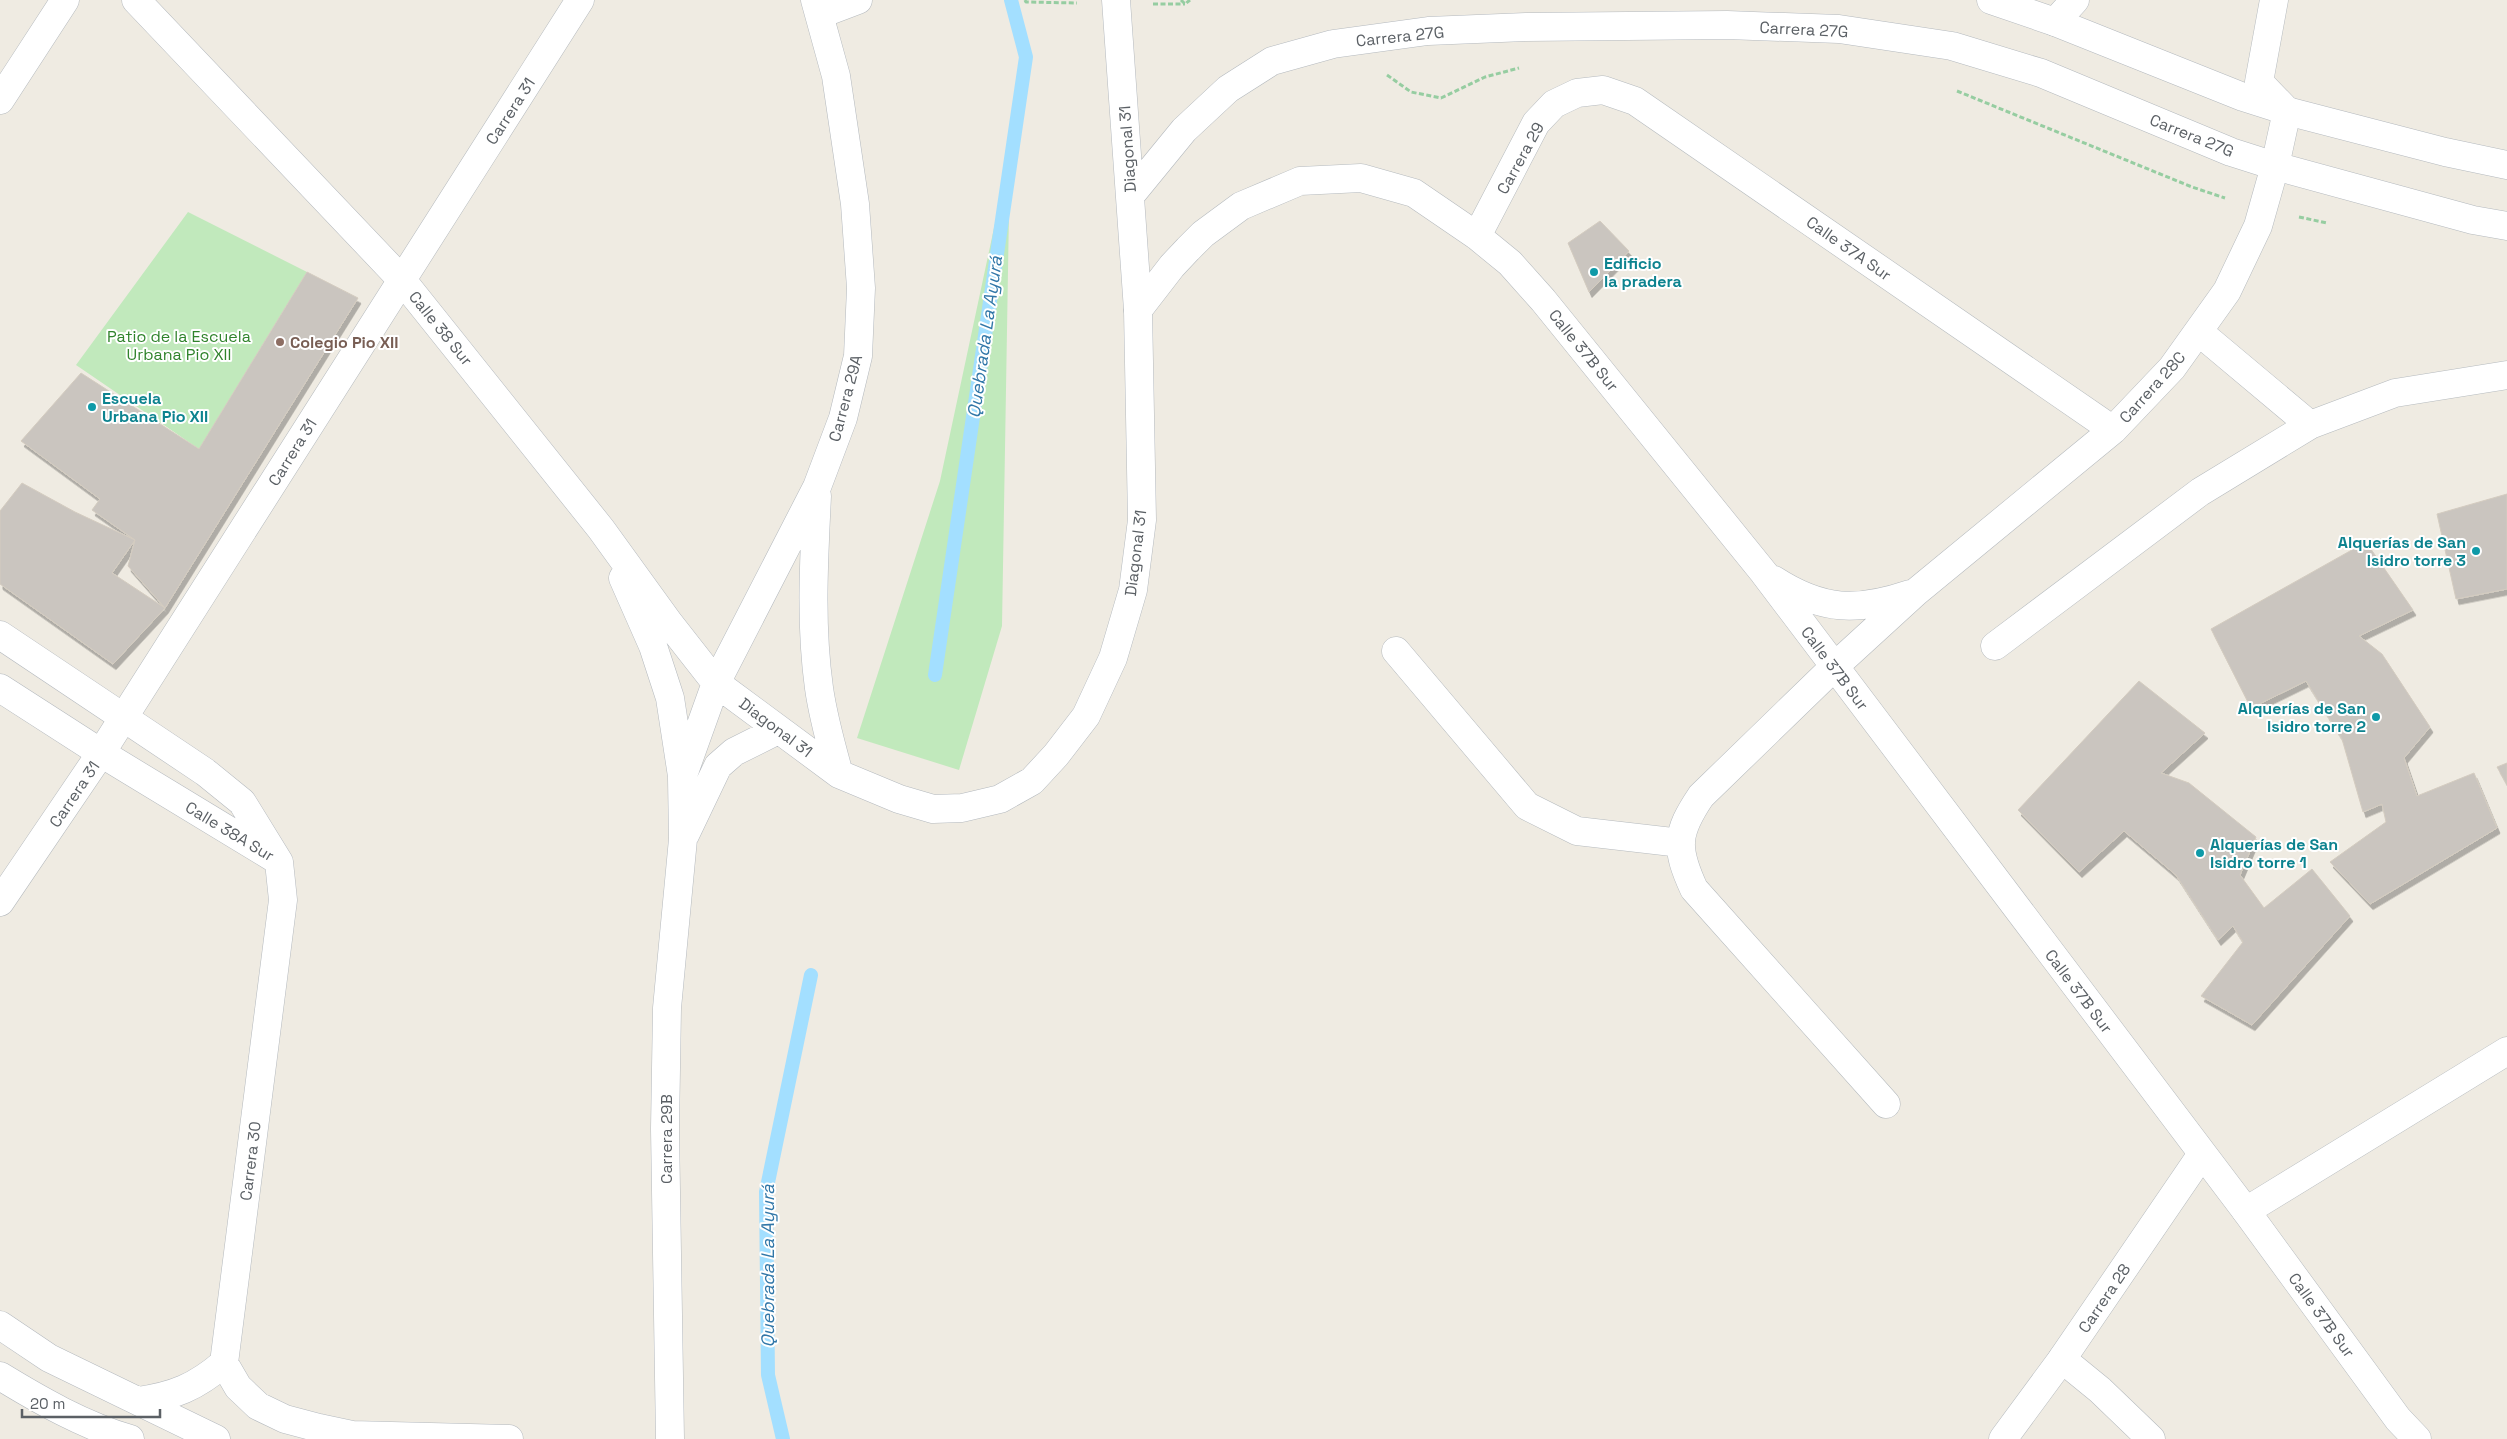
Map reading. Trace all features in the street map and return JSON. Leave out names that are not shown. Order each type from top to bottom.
[{"type":"street","points":[[0,100],[65,0]]},
{"type":"street","name":"Calle 38 Sur","points":[[136,0],[402,280],[601,529],[669,622],[716,682]]},
{"type":"street","name":"Carrera 31","points":[[0,902],[101,753],[580,0]]},
{"type":"street","points":[[818,7],[858,0]]},
{"type":"street","name":"Diagonal 31","points":[[716,682],[838,774],[899,800],[933,809],[962,808],[1000,800],[1032,781],[1056,756],[1086,716],[1113,658],[1134,590],[1142,520],[1138,310],[1116,0]]},
{"type":"street","points":[[1991,0],[2055,22],[2243,97],[2287,111],[2445,152],[2507,165]]},
{"type":"street","points":[[2055,22],[2074,0]]},
{"type":"street","points":[[2274,0],[2259,82],[2287,111]]},
{"type":"street","name":"Carrera 29A","points":[[716,682],[817,486],[843,418],[858,356],[861,288],[855,204],[838,86],[818,7]]},
{"type":"street","name":"Carrera 27G","points":[[1130,196],[1184,130],[1228,89],[1272,61],[1333,44],[1409,33],[1526,27],[1727,25],[1839,29],[1952,46],[2041,73],[2231,152],[2275,166],[2473,220],[2507,226]]},
{"type":"street","name":"Calle 37A Sur","points":[[1577,93],[1602,90],[1635,101],[2113,430]]},
{"type":"street","name":"Carrera 29","points":[[1477,236],[1536,123],[1554,104],[1577,93]]},
{"type":"street","name":"Carrera 28C","points":[[1886,1104],[1694,889],[1684,866],[1681,843],[1685,819],[1701,796],[1834,667],[1916,592],[2113,430],[2172,368],[2227,291],[2254,234],[2275,166],[2287,111]]},
{"type":"street","name":"Calle 37B Sur","points":[[1138,310],[1172,266],[1203,234],[1241,206],[1300,181],[1361,178],[1414,193],[1477,236],[1510,263],[1543,300],[1764,573],[2246,1211],[2398,1418],[2417,1439]]},
{"type":"street","points":[[2199,332],[2310,425]]},
{"type":"street","points":[[1995,646],[2200,492],[2310,425],[2395,393],[2507,375]]},
{"type":"street","points":[[817,486],[813,577],[817,673],[825,720],[838,774]]},
{"type":"street","points":[[601,529],[653,646],[667,688],[682,778]]},
{"type":"street","name":"Carrera 28C","points":[[1764,573],[1792,591],[1828,604],[1852,607],[1882,604],[1916,592]]},
{"type":"street","name":"Calle 38A Sur","points":[[0,634],[205,772],[242,802],[279,862]]},
{"type":"street","points":[[1396,651],[1527,806],[1577,831],[1681,843]]},
{"type":"street","name":"Carrera 29B","points":[[670,1439],[665,1129],[667,1008],[683,839],[682,778],[716,682]]},
{"type":"street","name":"Calle 38A Sur","points":[[0,688],[101,753],[279,862]]},
{"type":"street","name":"Carrera 29B","points":[[683,839],[718,766],[734,752],[778,730]]},
{"type":"street","name":"Carrera 30","points":[[224,1363],[283,900],[279,862]]},
{"type":"street","points":[[2246,1211],[2507,1051]]},
{"type":"street","name":"Carrera 28","points":[[2003,1439],[2062,1359],[2202,1154]]},
{"type":"street","points":[[0,1325],[49,1358],[138,1401],[200,1435]]},
{"type":"street","points":[[2062,1359],[2100,1390],[2151,1439]]},
{"type":"street","points":[[138,1401],[162,1398],[185,1390],[206,1379],[224,1363],[238,1387],[258,1406],[285,1418],[352,1437],[509,1439]]},
{"type":"street","points":[[0,1376],[51,1407],[112,1434],[130,1439]]},
{"type":"path","points":[[1181,0],[1185,4],[1190,0]]},
{"type":"green space","points":[[1010,153],[1002,626],[959,770],[857,738],[940,481]]},
{"type":"green space","name":"Patio de la Escuela Urbana Pio XII","points":[[188,212],[307,272],[199,449],[76,365]]},
{"type":"building","name":"Edificio la pradera","points":[[1600,221],[1629,251],[1589,292],[1568,243]]},
{"type":"building","name":"Escuela Urbana Pio XII","points":[[307,272],[358,298],[165,608],[128,566],[135,540],[92,510],[100,499],[21,441],[81,373],[199,449]]},
{"type":"building","points":[[22,483],[75,512],[135,540],[112,573],[165,608],[113,664],[0,584],[0,511]]},
{"type":"building","name":"Alquerías de San Isidro torre 3","points":[[2507,494],[2507,589],[2456,599],[2437,514]]},
{"type":"building","name":"Alquerías de San Isidro torre 2","points":[[2366,542],[2413,610],[2359,636],[2382,654],[2430,727],[2404,758],[2417,796],[2474,773],[2497,828],[2370,904],[2330,862],[2386,822],[2382,804],[2363,812],[2342,739],[2306,681],[2251,708],[2211,629]]},
{"type":"building","name":"Alquerías de San Isidro torre 1","points":[[2139,681],[2205,733],[2161,773],[2189,783],[2256,837],[2240,875],[2264,908],[2312,869],[2350,916],[2252,1025],[2201,996],[2243,942],[2233,926],[2218,940],[2176,875],[2124,831],[2079,872],[2018,810]]},
{"type":"building","points":[[2507,763],[2507,785],[2497,767]]},
{"type":"waterway","name":"Quebrada La Ayurá","points":[[935,675],[1026,57],[1011,0]]},
{"type":"waterway","name":"Quebrada La Ayurá","points":[[783,1439],[768,1375],[766,1192],[811,975]]},
{"type":"place","name":"Edificio la pradera","points":[[1594,272]]},
{"type":"place","name":"Colegio Pio XII","points":[[280,342]]},
{"type":"place","name":"Escuela Urbana Pio XII","points":[[92,407]]},
{"type":"place","name":"Alquerías de San Isidro torre 3","points":[[2476,551]]},
{"type":"place","name":"Alquerías de San Isidro torre 2","points":[[2376,717]]},
{"type":"place","name":"Alquerías de San Isidro torre 1","points":[[2200,853]]}]
